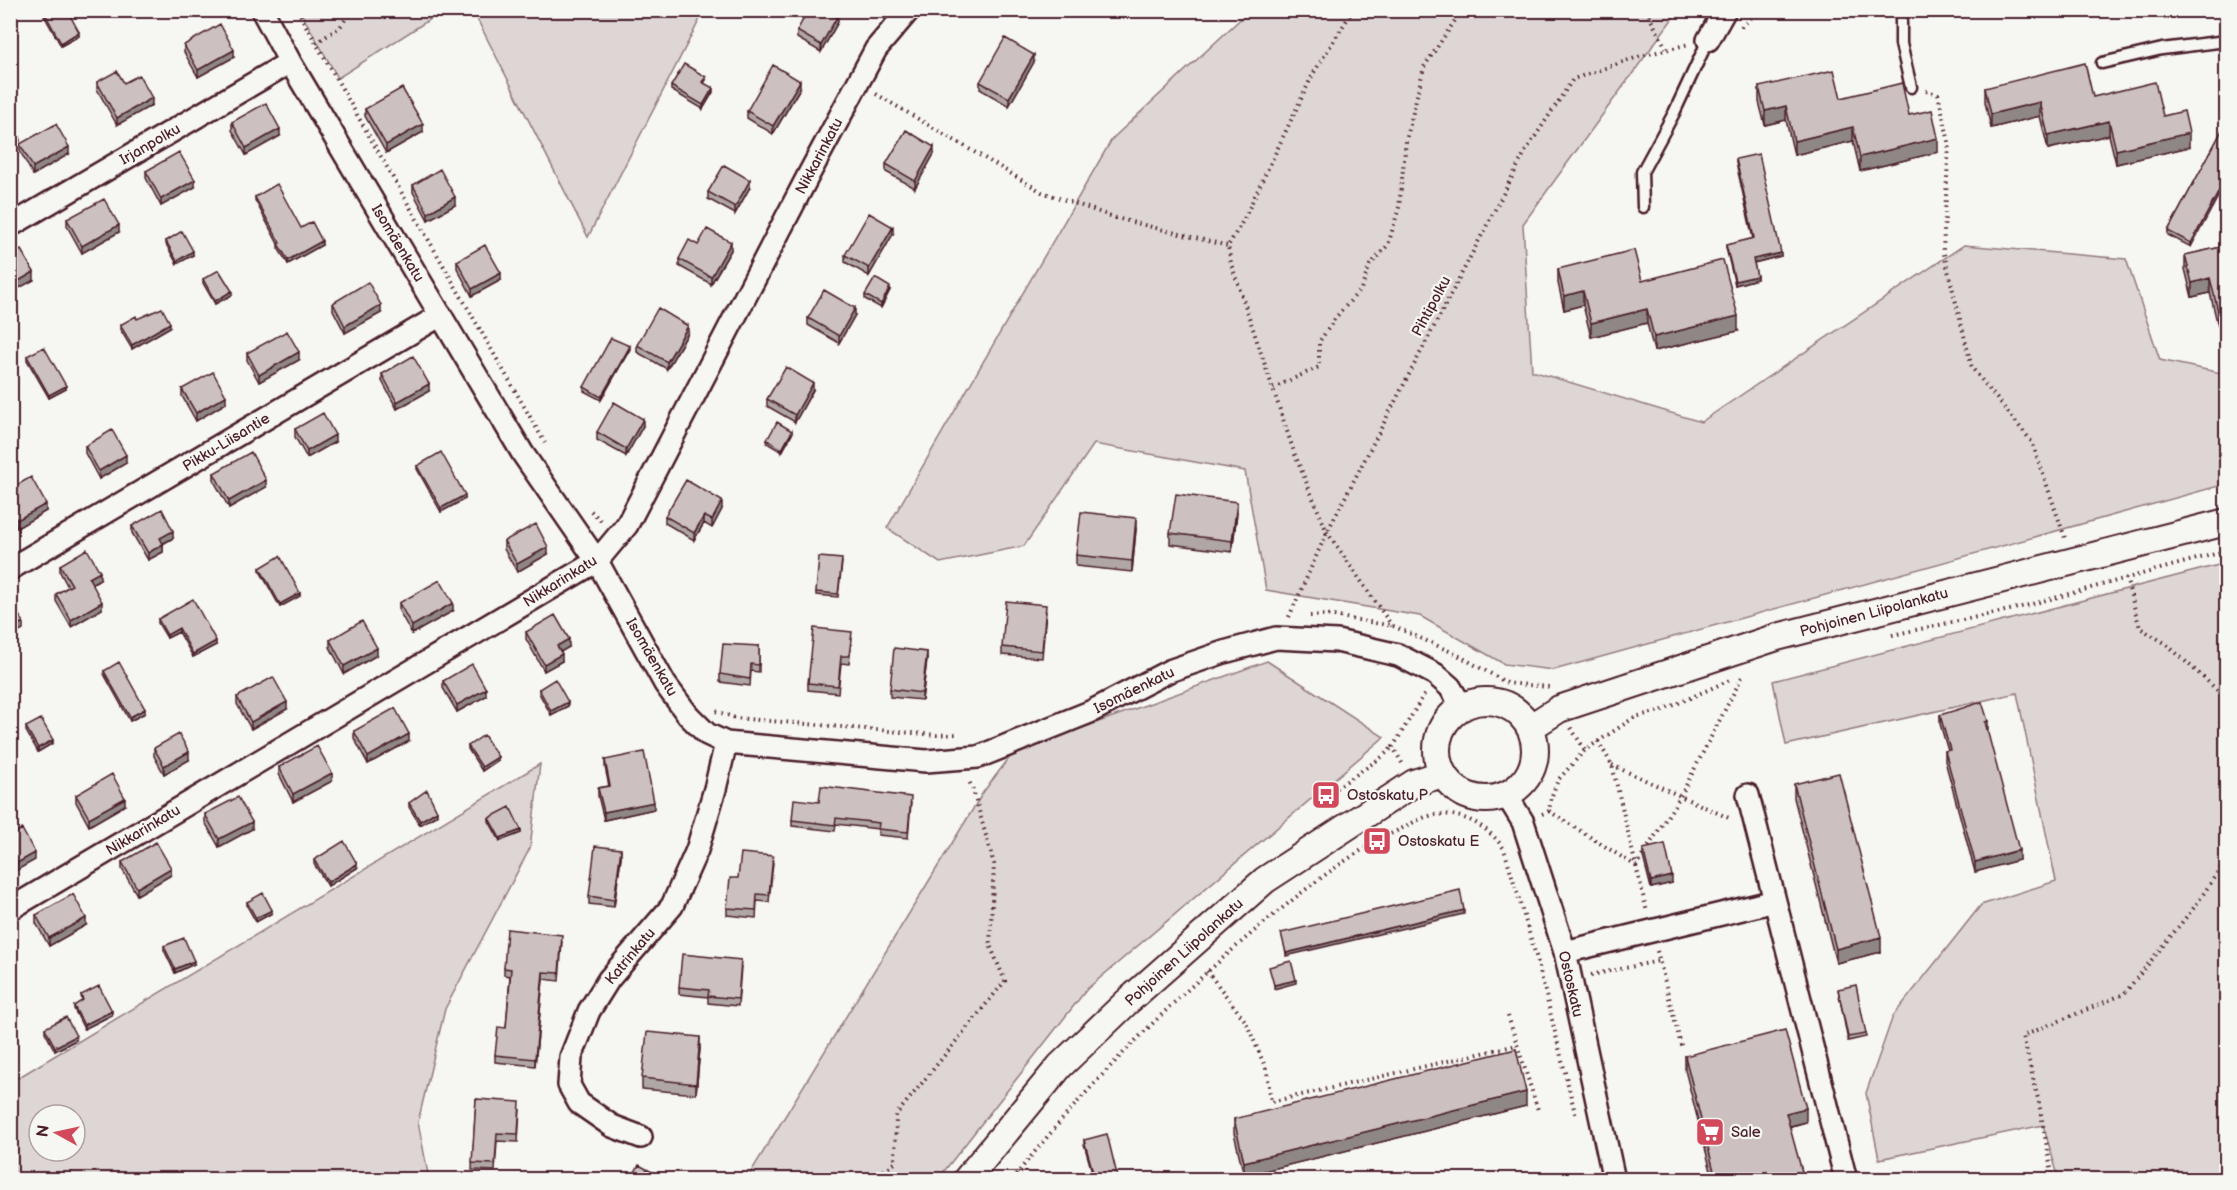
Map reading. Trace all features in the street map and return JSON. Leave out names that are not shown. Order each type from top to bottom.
[{"type":"street","name":"Isomäenkatu","points":[[262,10],[290,62],[524,454],[597,561],[665,684],[688,715],[707,734],[726,743],[926,761],[978,757],[1090,712],[1168,671],[1224,652],[1277,629],[1398,655],[1435,674],[1450,687],[1462,707]]},
{"type":"street","name":"Nikkarinkatu","points":[[10,909],[597,561],[627,525],[876,49],[909,10]]},
{"type":"street","points":[[1708,40],[1725,10]]},
{"type":"street","name":"Irjanpolku","points":[[10,226],[290,62]]},
{"type":"street","name":"Pikku-Liisantie","points":[[10,569],[441,315]]},
{"type":"street","name":"Pohjoinen Liipolankatu","points":[[1531,727],[1559,709],[1777,637],[2226,522]]},
{"type":"street","points":[[1476,702],[1497,702],[1513,708],[1531,727],[1536,748],[1534,765],[1522,786],[1507,796],[1490,800],[1473,799],[1452,787],[1442,774],[1436,750],[1445,722],[1462,707],[1476,702]]},
{"type":"street","name":"Katrinkatu","points":[[641,1137],[612,1126],[579,1102],[569,1085],[571,1057],[589,1011],[609,979],[672,906],[697,850],[726,743]]},
{"type":"street","name":"Pohjoinen Liipolankatu","points":[[966,1179],[1060,1066],[1128,1001],[1264,879],[1414,783],[1442,774]]},
{"type":"street","points":[[1748,795],[1846,1179]]},
{"type":"street","name":"Ostoskatu","points":[[1507,796],[1523,822],[1565,952],[1614,1179]]},
{"type":"street","points":[[1565,952],[1774,901]]},
{"type":"lane","points":[[1901,10],[1901,44],[1911,87]]},
{"type":"lane","points":[[1643,207],[1642,172],[1674,113],[1708,40]]},
{"type":"lane","points":[[2102,63],[2162,49],[2226,41]]},
{"type":"path","points":[[297,10],[549,451]]},
{"type":"path","points":[[316,43],[340,27],[352,10]]},
{"type":"path","points":[[1353,10],[1313,74],[1244,219],[1228,246],[1231,263],[1295,455],[1327,532],[1393,626]]},
{"type":"path","points":[[1273,388],[1320,367],[1320,342],[1336,317],[1361,289],[1370,265],[1388,245],[1399,207],[1406,141],[1424,67],[1462,10]]},
{"type":"path","name":"Pihtipolku","points":[[1277,629],[1289,617],[1327,532],[1525,152],[1574,79],[1666,48],[1646,10]]},
{"type":"path","points":[[858,83],[1042,192],[1116,218],[1228,246]]},
{"type":"path","points":[[1911,87],[1938,94],[1949,142],[1943,250],[1972,368],[2032,442],[2073,560],[2080,591]]},
{"type":"path","points":[[589,508],[602,522],[614,542]]},
{"type":"path","points":[[1892,635],[2014,609],[2226,551]]},
{"type":"path","points":[[2126,578],[2140,628],[2165,643],[2226,698]]},
{"type":"path","points":[[1308,616],[1327,615],[1393,626],[1456,654],[1507,683],[1548,687],[1585,750]]},
{"type":"path","points":[[1277,629],[1289,617],[1299,616]]},
{"type":"path","points":[[1326,795],[1393,747],[1435,674],[1456,654]]},
{"type":"path","points":[[1549,811],[1558,780],[1585,750],[1598,741],[1635,717],[1663,710],[1754,671]]},
{"type":"path","points":[[1635,866],[1681,795],[1743,675]]},
{"type":"path","points":[[713,710],[735,718],[937,735],[962,734]]},
{"type":"path","points":[[868,1179],[894,1163],[896,1115],[1005,981],[990,945],[994,864],[973,790],[959,759],[952,735]]},
{"type":"path","points":[[1598,741],[1612,765],[1635,866],[1682,1049]]},
{"type":"path","points":[[1393,747],[1414,783]]},
{"type":"path","points":[[1612,765],[1757,832]]},
{"type":"path","points":[[1549,811],[1635,866]]},
{"type":"path","points":[[1523,822],[1549,811]]},
{"type":"path","points":[[1012,1179],[1143,1031],[1207,971],[1260,925],[1359,850],[1429,816],[1446,815],[1465,818],[1482,826],[1497,838],[1504,849],[1543,985],[1577,1122]]},
{"type":"path","points":[[2053,1179],[2039,1103],[2023,1036],[2124,994],[2196,905],[2226,860]]},
{"type":"path","points":[[1543,985],[1659,961]]},
{"type":"path","points":[[1207,971],[1246,1022],[1267,1071],[1271,1102],[1517,1046]]},
{"type":"path","points":[[1508,1016],[1538,1110]]},
{"type":"shaded area","points":[[300,11],[443,11],[338,78]]},
{"type":"shaded area","points":[[473,11],[704,11],[588,237]]},
{"type":"shaded area","points":[[1249,11],[1678,11],[1523,224],[1532,371],[1701,422],[1964,245],[2126,259],[2160,360],[2226,374],[2226,484],[1554,670],[1504,664],[1420,616],[1266,590],[1245,471],[1094,444],[1024,546],[940,563],[887,528],[1112,139]]},
{"type":"shaded area","points":[[2226,563],[2226,1179],[2059,1179],[2043,1125],[1879,1159],[1866,1093],[1893,1016],[1981,905],[2056,881],[2017,693],[1786,745],[1773,681]]},
{"type":"shaded area","points":[[1267,661],[1384,737],[1087,989],[938,1179],[746,1180],[984,791],[1013,753]]},
{"type":"shaded area","points":[[540,764],[530,848],[445,1009],[418,1122],[429,1179],[19,1180],[11,1165],[11,1082]]},
{"type":"building","points":[[43,10],[67,10],[79,32],[61,43]]},
{"type":"building","points":[[808,10],[830,10],[838,15],[821,45],[797,31]]},
{"type":"building","points":[[220,24],[234,50],[198,70],[184,45]]},
{"type":"building","points":[[1005,38],[1034,55],[1009,98],[980,82]]},
{"type":"building","points":[[2085,63],[2093,97],[2155,82],[2163,116],[2184,111],[2189,133],[2116,150],[2109,121],[2048,135],[2040,102],[1991,114],[1985,88]]},
{"type":"building","points":[[684,64],[706,77],[702,82],[713,88],[703,105],[671,86]]},
{"type":"building","points":[[773,65],[800,81],[773,126],[747,111]]},
{"type":"building","points":[[1834,70],[1841,98],[1902,83],[1909,115],[1932,110],[1938,138],[1860,157],[1853,127],[1794,141],[1786,106],[1765,111],[1759,87]]},
{"type":"building","points":[[117,71],[124,83],[139,75],[152,98],[117,118],[97,82]]},
{"type":"building","points":[[402,88],[423,124],[386,145],[365,109]]},
{"type":"building","points":[[266,103],[280,129],[246,148],[232,122]]},
{"type":"building","points":[[10,120],[20,137],[10,142]]},
{"type":"building","points":[[2226,123],[2226,178],[2191,243],[2168,231]]},
{"type":"building","points":[[56,124],[69,147],[33,167],[20,144]]},
{"type":"building","points":[[906,130],[934,147],[915,181],[886,164]]},
{"type":"building","points":[[179,152],[195,180],[161,199],[146,171]]},
{"type":"building","points":[[1759,154],[1781,253],[1753,259],[1757,276],[1735,281],[1726,245],[1754,238],[1736,159]]},
{"type":"building","points":[[724,165],[750,180],[735,207],[708,192]]},
{"type":"building","points":[[440,169],[455,197],[428,213],[413,185]]},
{"type":"building","points":[[277,184],[301,228],[312,222],[322,241],[288,260],[255,197]]},
{"type":"building","points":[[104,199],[119,225],[82,246],[67,219]]},
{"type":"building","points":[[869,213],[893,227],[869,268],[845,255]]},
{"type":"building","points":[[707,229],[731,242],[711,277],[679,259],[689,240],[698,245]]},
{"type":"building","points":[[182,231],[193,251],[177,261],[166,241]]},
{"type":"building","points":[[485,245],[501,273],[472,289],[457,261]]},
{"type":"building","points":[[2226,246],[2226,309],[2218,311],[2210,278],[2192,283],[2185,255]]},
{"type":"building","points":[[21,250],[34,272],[10,286],[10,256]]},
{"type":"building","points":[[1634,250],[1642,281],[1723,260],[1738,316],[1654,337],[1647,309],[1591,323],[1583,291],[1564,296],[1558,269]]},
{"type":"building","points":[[219,270],[232,291],[215,301],[203,279]]},
{"type":"building","points":[[875,278],[890,287],[881,304],[865,295]]},
{"type":"building","points":[[368,282],[381,305],[345,326],[333,303]]},
{"type":"building","points":[[824,290],[855,308],[839,336],[808,318]]},
{"type":"building","points":[[162,308],[170,323],[132,345],[120,325],[136,316],[137,319]]},
{"type":"building","points":[[658,308],[688,326],[667,362],[637,345]]},
{"type":"building","points":[[287,331],[299,352],[259,375],[247,353]]},
{"type":"building","points":[[611,338],[630,346],[601,397],[584,387]]},
{"type":"building","points":[[44,347],[66,386],[49,395],[27,356]]},
{"type":"building","points":[[413,356],[429,384],[397,402],[382,374]]},
{"type":"building","points":[[786,367],[813,383],[795,415],[767,399]]},
{"type":"building","points":[[213,372],[226,396],[196,413],[182,389]]},
{"type":"building","points":[[614,402],[643,419],[626,449],[597,432]]},
{"type":"building","points":[[323,413],[335,435],[307,451],[295,429]]},
{"type":"building","points":[[777,422],[792,431],[782,449],[767,440]]},
{"type":"building","points":[[112,430],[126,455],[99,471],[85,446]]},
{"type":"building","points":[[251,452],[266,480],[229,501],[214,473]]},
{"type":"building","points":[[441,452],[465,495],[441,508],[417,466]]},
{"type":"building","points":[[31,477],[46,504],[17,520],[10,509],[10,489]]},
{"type":"building","points":[[686,480],[722,501],[712,520],[704,516],[694,533],[665,516]]},
{"type":"building","points":[[1176,494],[1237,502],[1232,541],[1170,533]]},
{"type":"building","points":[[162,509],[173,531],[160,538],[163,544],[148,553],[132,526]]},
{"type":"building","points":[[1081,512],[1136,518],[1132,561],[1076,555]]},
{"type":"building","points":[[536,524],[548,547],[517,564],[504,541]]},
{"type":"building","points":[[87,549],[100,572],[89,578],[102,602],[71,620],[56,594],[72,585],[60,565]]},
{"type":"building","points":[[280,556],[300,593],[280,604],[260,568]]},
{"type":"building","points":[[819,557],[842,559],[838,594],[816,592]]},
{"type":"building","points":[[440,580],[453,603],[412,626],[399,603]]},
{"type":"building","points":[[193,599],[216,641],[193,654],[179,628],[167,635],[158,619]]},
{"type":"building","points":[[10,600],[23,622],[10,629]]},
{"type":"building","points":[[1006,601],[1046,605],[1042,651],[1002,647]]},
{"type":"building","points":[[555,615],[569,639],[557,646],[562,654],[544,664],[526,632]]},
{"type":"building","points":[[362,621],[377,648],[344,666],[330,640]]},
{"type":"building","points":[[814,628],[852,632],[849,656],[841,656],[838,686],[808,683]]},
{"type":"building","points":[[723,644],[759,646],[759,665],[751,664],[750,679],[720,674]]},
{"type":"building","points":[[894,648],[927,652],[922,693],[890,689]]},
{"type":"building","points":[[119,662],[145,709],[130,717],[104,671]]},
{"type":"building","points":[[472,664],[486,689],[457,705],[443,681]]},
{"type":"building","points":[[273,677],[287,702],[251,722],[237,697]]},
{"type":"building","points":[[555,679],[568,702],[551,711],[539,689]]},
{"type":"building","points":[[1982,702],[1988,721],[1985,722],[2019,850],[1975,862],[1945,751],[1950,750],[1940,715]]},
{"type":"building","points":[[395,708],[409,734],[368,757],[354,731]]},
{"type":"building","points":[[41,719],[53,740],[38,748],[26,727]]},
{"type":"building","points":[[179,734],[189,752],[164,766],[154,748]]},
{"type":"building","points":[[484,735],[498,757],[482,767],[468,746]]},
{"type":"building","points":[[317,746],[332,773],[293,794],[279,767]]},
{"type":"building","points":[[644,752],[654,802],[604,812],[598,788],[610,786],[605,760]]},
{"type":"building","points":[[1839,773],[1881,937],[1836,949],[1794,784]]},
{"type":"building","points":[[112,774],[125,798],[89,818],[76,795]]},
{"type":"building","points":[[821,786],[911,797],[908,832],[878,829],[879,823],[836,818],[835,825],[792,820],[794,799],[819,802]]},
{"type":"building","points":[[427,790],[437,811],[420,821],[409,803]]},
{"type":"building","points":[[238,797],[252,822],[219,839],[205,814]]},
{"type":"building","points":[[510,807],[521,830],[500,838],[489,818]]},
{"type":"building","points":[[22,829],[35,853],[10,867],[10,836]]},
{"type":"building","points":[[344,841],[357,864],[328,882],[314,860]]},
{"type":"building","points":[[156,842],[171,868],[137,888],[122,862]]},
{"type":"building","points":[[1665,844],[1672,876],[1651,881],[1643,849]]},
{"type":"building","points":[[595,846],[621,849],[614,900],[589,896]]},
{"type":"building","points":[[741,853],[773,856],[769,895],[757,894],[756,910],[727,908],[730,878],[738,878]]},
{"type":"building","points":[[1460,890],[1464,910],[1286,953],[1281,933]]},
{"type":"building","points":[[263,893],[272,910],[256,918],[247,902]]},
{"type":"building","points":[[73,894],[86,918],[49,938],[36,915]]},
{"type":"building","points":[[507,929],[562,935],[559,973],[543,972],[535,1059],[495,1055],[498,1027],[506,1028],[511,969],[504,968]]},
{"type":"building","points":[[184,938],[194,961],[175,969],[164,946]]},
{"type":"building","points":[[682,954],[741,960],[738,999],[708,996],[709,990],[679,987]]},
{"type":"building","points":[[1291,961],[1296,980],[1274,985],[1269,967]]},
{"type":"building","points":[[1856,985],[1866,1034],[1848,1037],[1838,989]]},
{"type":"building","points":[[99,986],[112,1011],[84,1025],[74,1006],[83,1000],[81,995]]},
{"type":"building","points":[[66,1017],[76,1036],[55,1047],[45,1028]]},
{"type":"building","points":[[1785,1030],[1806,1108],[1786,1113],[1804,1179],[1716,1179],[1685,1056]]},
{"type":"building","points":[[647,1032],[700,1037],[696,1084],[642,1078]]},
{"type":"building","points":[[1516,1049],[1526,1092],[1244,1162],[1234,1119]]},
{"type":"building","points":[[476,1099],[520,1102],[518,1134],[497,1133],[495,1164],[472,1163]]},
{"type":"building","points":[[1107,1134],[1118,1179],[1095,1179],[1084,1140]]},
{"type":"building","points":[[639,1165],[665,1179],[631,1179]]},
{"type":"place","name":"Ostoskatu P","points":[[1326,795]]},
{"type":"place","name":"Ostoskatu E","points":[[1377,841]]},
{"type":"place","name":"Sale","points":[[1710,1132]]}]
